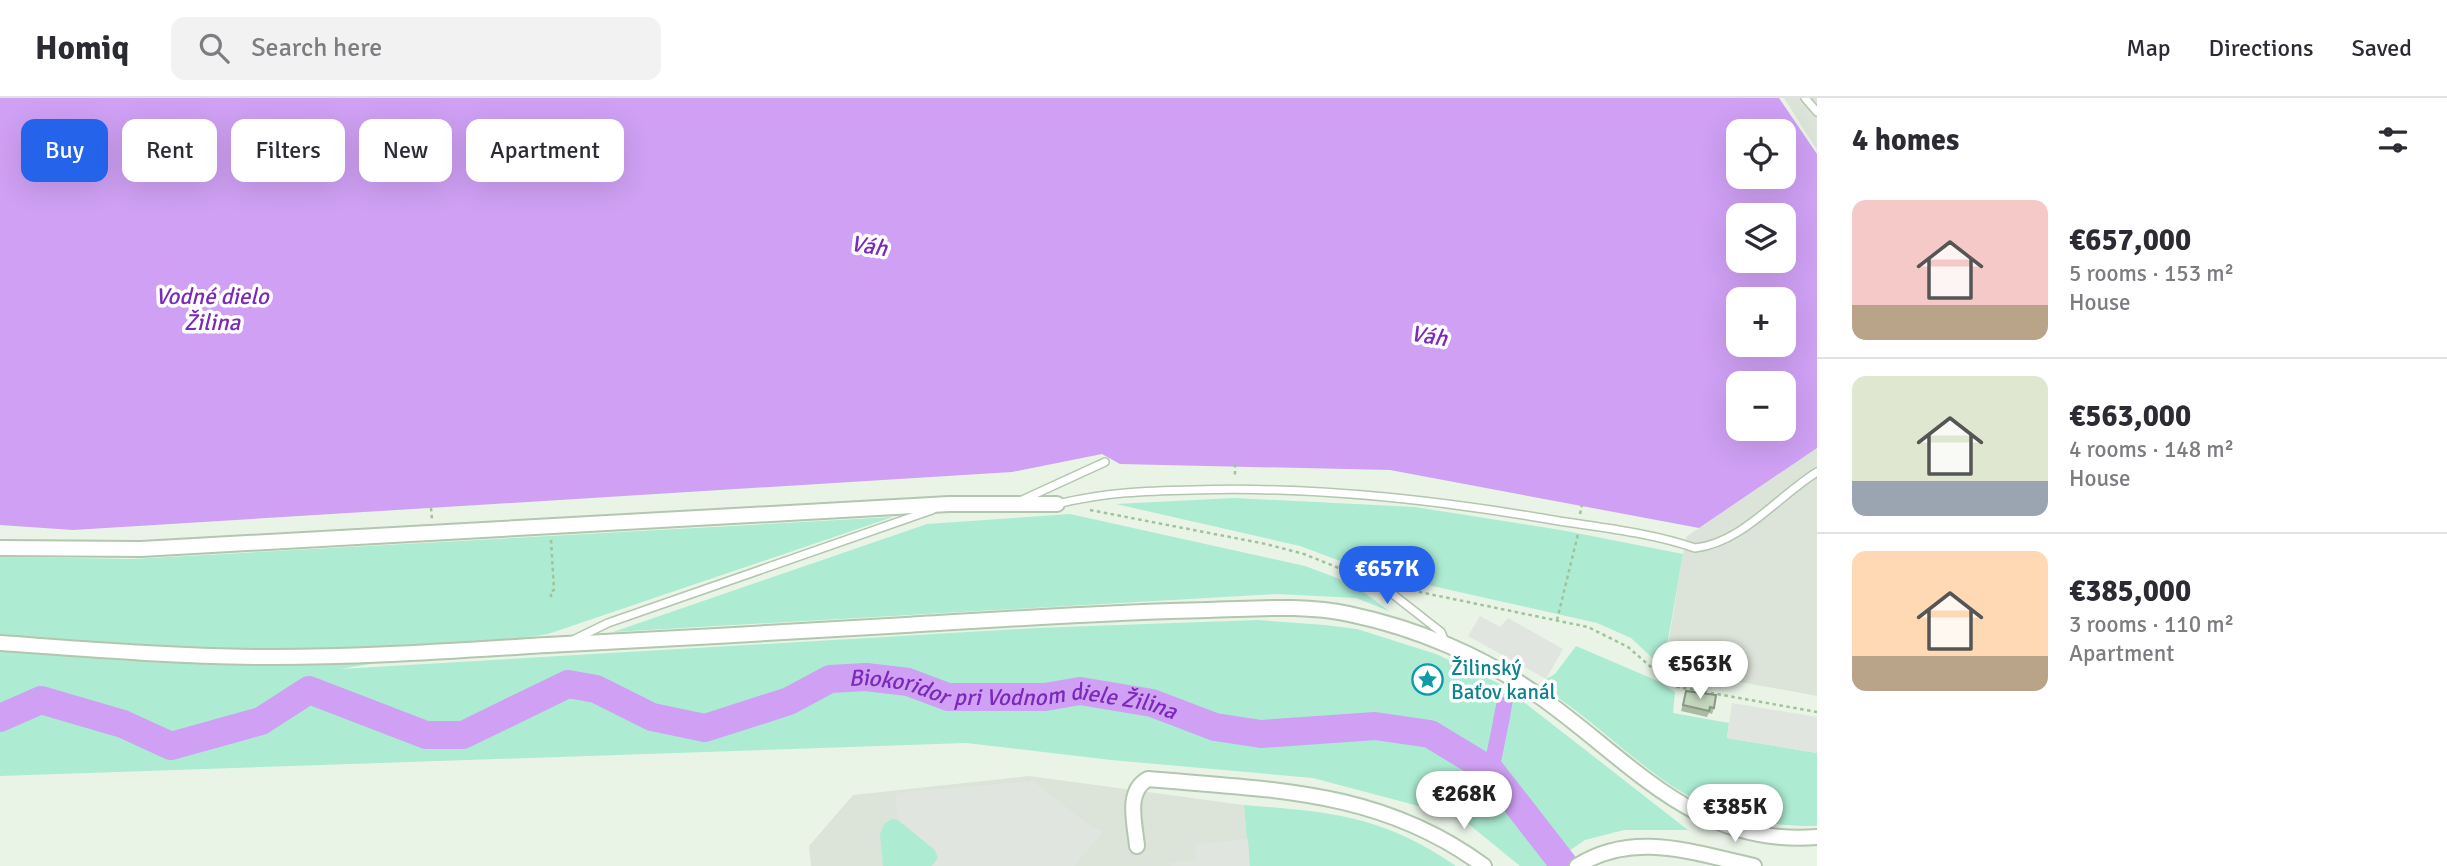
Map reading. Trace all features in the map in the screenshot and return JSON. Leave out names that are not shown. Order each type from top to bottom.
[{"type":"street","points":[[0,548],[141,549],[949,504],[1057,504]]},
{"type":"street","points":[[0,643],[157,655],[358,656],[1120,613],[1280,608],[1354,615],[1446,645],[1493,666],[1539,696],[1661,793],[1693,812],[1760,835],[1817,837]]},
{"type":"street","points":[[1137,846],[1134,795],[1139,784],[1148,779],[1287,792],[1349,802],[1424,828],[1484,866]]},
{"type":"street","points":[[1577,866],[1612,849],[1662,846],[1754,866]]},
{"type":"lane","points":[[1805,98],[1817,112]]},
{"type":"lane","points":[[1016,503],[1105,462]]},
{"type":"lane","points":[[1057,504],[1106,493],[1236,489],[1390,497],[1486,508],[1695,548],[1710,546],[1740,530],[1817,472]]},
{"type":"lane","points":[[564,645],[608,623],[949,504]]},
{"type":"lane","points":[[1381,584],[1441,632],[1446,645]]},
{"type":"path","points":[[1235,464],[1236,489]]},
{"type":"path","points":[[1085,509],[1266,544],[1304,554],[1381,584],[1557,621],[1608,635],[1628,647],[1667,681],[1678,687],[1817,712]]},
{"type":"path","points":[[1557,621],[1578,524]]},
{"type":"path","points":[[550,526],[554,590],[551,591],[551,599]]},
{"type":"shaded area","points":[[1784,98],[1817,98],[1817,150]]},
{"type":"shaded area","points":[[1817,448],[1817,696],[1664,668],[1686,537]]},
{"type":"shaded area","points":[[1480,616],[1500,627],[1508,618],[1563,649],[1546,679],[1468,636]]},
{"type":"shaded area","points":[[1732,703],[1817,717],[1817,753],[1727,738]]},
{"type":"shaded area","points":[[1029,776],[1244,805],[1249,866],[811,866],[809,846],[853,795]]},
{"type":"shaded area","points":[[1033,781],[1092,827],[1104,831],[1074,866],[932,866],[938,858],[935,850],[898,820],[895,793]]},
{"type":"shaded area","points":[[1248,839],[1250,866],[1170,866],[1170,863],[1196,860],[1195,844]]},
{"type":"green space","points":[[1234,498],[1415,507],[1561,530],[1683,554],[1663,668],[1631,638],[1597,623],[1370,572],[1300,546],[1116,504]]},
{"type":"green space","points":[[1070,514],[1305,566],[1353,584],[1389,611],[1356,598],[1277,594],[613,632],[927,524]]},
{"type":"green space","points":[[893,517],[548,634],[340,669],[1036,628],[1258,620],[1325,625],[1357,629],[1436,654],[1502,685],[1688,830],[1624,830],[1585,840],[1547,866],[1520,866],[1460,817],[1313,778],[1111,760],[966,743],[0,776],[0,557],[133,559]]},
{"type":"green space","points":[[1576,646],[1660,682],[1675,692],[1673,713],[1729,723],[1727,738],[1817,753],[1817,826],[1771,823],[1731,815],[1697,801],[1638,761],[1543,687],[1546,679],[1555,674]]},
{"type":"green space","points":[[1244,805],[1330,814],[1379,826],[1429,849],[1456,866],[1249,866]]},
{"type":"green space","points":[[892,819],[898,820],[935,850],[938,858],[932,866],[883,866],[880,834],[884,824]]},
{"type":"water","name":"Vodné dielo Žilina","points":[[0,98],[1779,98],[1793,119],[1726,119],[1726,189],[1796,189],[1796,123],[1817,154],[1817,448],[1699,528],[1390,470],[1120,464],[1102,454],[1012,472],[73,530],[0,525]]},
{"type":"water","points":[[1498,696],[1513,699],[1509,723],[1493,720]]},
{"type":"building","points":[[1686,691],[1716,695],[1714,708],[1710,707],[1709,711],[1683,705]]},
{"type":"waterway","name":"Biokoridor pri Vodnom diele Žilina","points":[[0,718],[41,700],[123,724],[171,746],[261,721],[309,690],[426,735],[463,735],[568,684],[596,689],[652,717],[705,728],[789,701],[830,679],[866,677],[908,682],[948,697],[1045,697],[1080,691],[1152,703],[1215,727],[1261,734],[1375,726],[1430,734],[1491,771],[1565,866]]},
{"type":"waterway","points":[[1491,771],[1501,722]]},
{"type":"place","name":"Žilinský Baťov kanál","points":[[1428,680]]},
{"type":"water label","name":"Váh","points":[[869,246]]},
{"type":"water label","name":"Váh","points":[[1429,336]]}]
